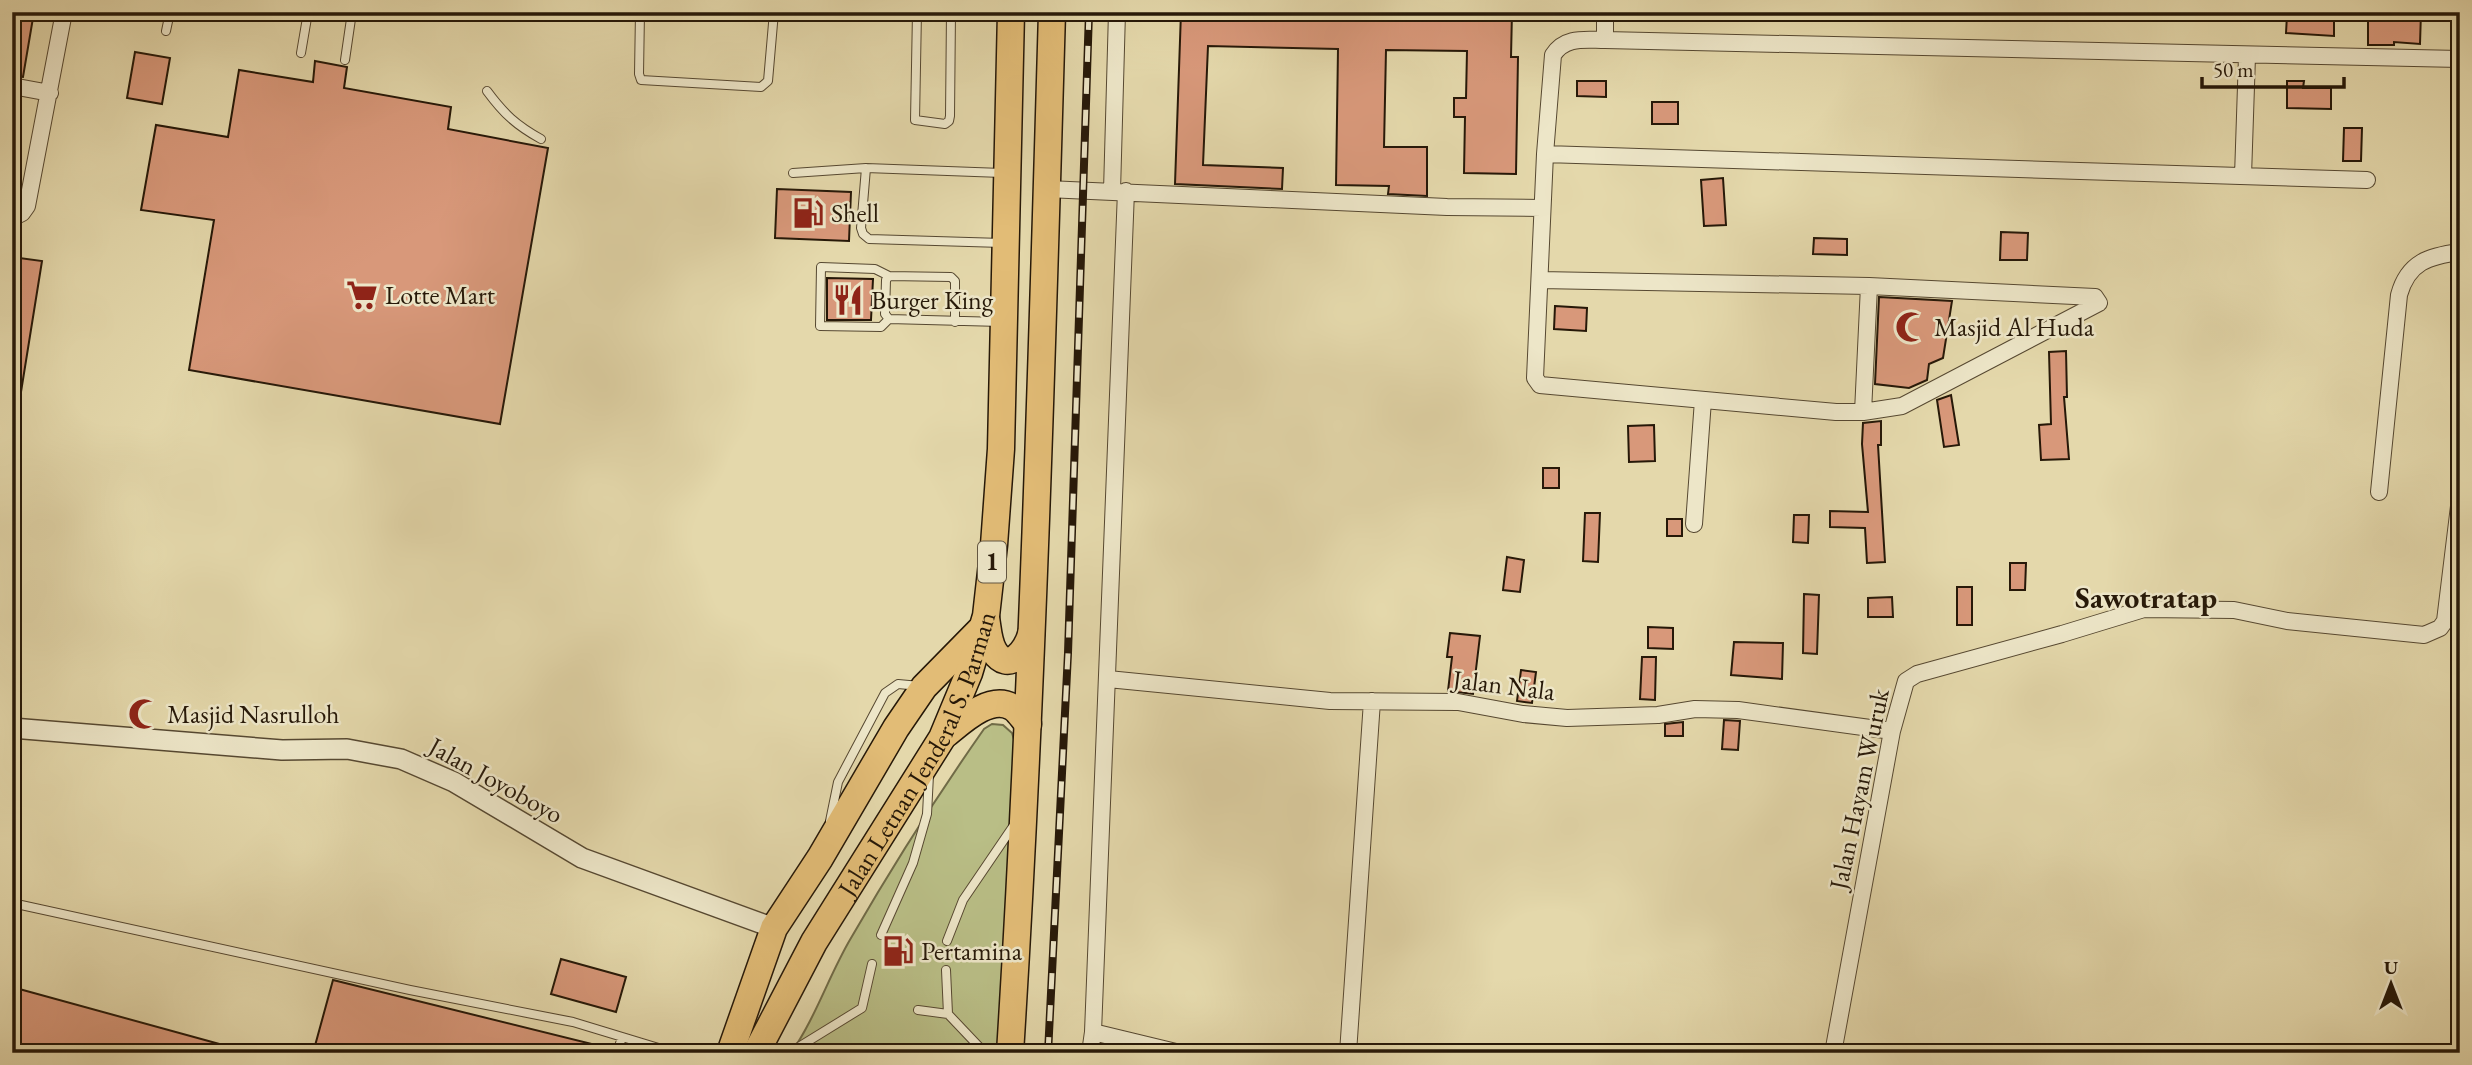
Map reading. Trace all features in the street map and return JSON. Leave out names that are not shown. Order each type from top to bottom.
[{"type":"highway","name":"Jalan Letnan Jenderal S. Parman","points":[[756,1053],[814,942],[936,746],[969,673],[984,622],[994,545],[1001,449],[1011,12]]},
{"type":"highway","name":"Jalan Letnan Jenderal S. Parman","points":[[1010,1053],[1033,625],[1052,12]]},
{"type":"highway","points":[[730,1053],[774,928],[820,858],[896,728],[924,687],[984,622],[995,653],[1009,661],[1017,658],[1027,648],[1033,625]]},
{"type":"highway","points":[[936,746],[972,714],[992,705],[1013,707],[1028,724]]},
{"type":"street","points":[[12,219],[22,214],[27,206],[64,12]]},
{"type":"street","points":[[1090,1053],[1108,679],[1119,191],[1117,12]]},
{"type":"street","points":[[1605,12],[1605,40]]},
{"type":"street","points":[[1540,280],[1869,286],[2095,297],[2099,303],[1902,406],[1863,412],[1540,385],[1535,378],[1545,154],[1553,55],[1558,47],[1566,42],[1605,40],[2460,59]]},
{"type":"street","points":[[2243,176],[2247,56]]},
{"type":"street","points":[[12,86],[50,93]]},
{"type":"street","points":[[1545,154],[2367,180]]},
{"type":"street","points":[[1047,189],[1433,206],[1542,208]]},
{"type":"street","points":[[2379,492],[2399,295],[2403,282],[2408,273],[2427,260],[2441,254],[2460,252]]},
{"type":"street","points":[[1863,412],[1869,286]]},
{"type":"street","points":[[1694,524],[1703,400]]},
{"type":"street","points":[[2453,611],[2460,498]]},
{"type":"street","name":"Jalan Hayam Wuruk","points":[[1833,1053],[1892,731],[1906,681],[2144,608],[2234,610],[2287,621],[2424,635],[2440,628],[2453,611]]},
{"type":"street","name":"Jalan Nala","points":[[1108,679],[1330,701],[1458,702],[1523,714],[1567,718],[1658,715],[1695,709],[1738,709],[1892,731]]},
{"type":"street","points":[[1348,1053],[1371,701]]},
{"type":"street","name":"Jalan Joyoboyo","points":[[12,728],[282,750],[347,749],[401,759],[454,782],[582,858],[774,928]]},
{"type":"street","points":[[1093,1032],[1180,1053]]},
{"type":"lane","points":[[166,31],[170,12]]},
{"type":"lane","points":[[301,53],[308,12]]},
{"type":"lane","points":[[345,60],[352,12]]},
{"type":"lane","points":[[640,12],[641,80],[761,87],[768,81],[774,12]]},
{"type":"lane","points":[[917,12],[915,120],[945,124],[950,116],[951,12]]},
{"type":"lane","points":[[487,90],[502,112],[517,126],[541,139]]},
{"type":"lane","points":[[866,168],[861,228],[869,239],[1005,243]]},
{"type":"lane","points":[[793,173],[866,168],[1007,173]]},
{"type":"lane","points":[[888,319],[881,327],[820,326],[821,267],[875,269],[889,276],[951,277],[955,281],[955,322]]},
{"type":"lane","points":[[888,319],[885,314],[886,280],[889,276]]},
{"type":"lane","points":[[888,319],[1003,322]]},
{"type":"lane","points":[[881,935],[913,863],[927,814],[936,746]]},
{"type":"lane","points":[[947,941],[963,900],[1025,808]]},
{"type":"lane","points":[[12,903],[573,1022],[675,1053]]},
{"type":"lane","points":[[862,1008],[872,964]]},
{"type":"lane","points":[[946,970],[948,1014]]},
{"type":"lane","points":[[789,1053],[862,1008],[874,1009]]},
{"type":"lane","points":[[918,1010],[948,1014],[985,1053]]},
{"type":"lane","points":[[617,1053],[622,1037]]},
{"type":"green space","points":[[992,724],[1003,725],[1012,733],[1017,749],[999,1053],[791,1053],[808,1025],[843,952],[882,885],[966,754],[984,729]]},
{"type":"building","points":[[12,12],[34,12],[23,77],[12,76]]},
{"type":"building","points":[[1181,12],[1512,12],[1511,57],[1518,57],[1516,174],[1464,173],[1465,117],[1454,117],[1454,98],[1466,98],[1467,51],[1386,50],[1384,147],[1427,147],[1427,196],[1388,194],[1389,186],[1336,185],[1338,49],[1208,46],[1203,165],[1283,168],[1282,189],[1175,184]]},
{"type":"building","points":[[2308,12],[2334,12],[2334,36],[2286,33],[2287,15],[2308,16]]},
{"type":"building","points":[[2368,12],[2421,12],[2420,44],[2394,42],[2394,45],[2368,45]]},
{"type":"building","points":[[135,52],[170,58],[162,104],[127,98]]},
{"type":"building","name":"Lotte Mart","points":[[315,61],[347,67],[344,88],[451,107],[448,129],[548,148],[500,424],[189,370],[214,220],[141,210],[156,125],[228,137],[239,70],[313,82]]},
{"type":"building","points":[[1577,81],[1606,81],[1606,97],[1577,96]]},
{"type":"building","points":[[2287,81],[2304,81],[2303,88],[2331,88],[2331,109],[2287,108]]},
{"type":"building","points":[[1652,102],[1678,102],[1678,124],[1652,124]]},
{"type":"building","points":[[2344,128],[2362,128],[2361,161],[2343,161]]},
{"type":"building","points":[[1723,178],[1726,225],[1704,226],[1701,180]]},
{"type":"building","points":[[777,189],[851,192],[849,241],[775,238]]},
{"type":"building","points":[[2001,232],[2028,233],[2027,260],[2000,260]]},
{"type":"building","points":[[1814,238],[1847,239],[1847,255],[1813,254]]},
{"type":"building","points":[[12,257],[42,261],[21,392],[12,391]]},
{"type":"building","name":"Burger King","points":[[827,278],[873,279],[871,320],[827,320]]},
{"type":"building","name":"Masjid Al Huda","points":[[1879,297],[1952,301],[1943,358],[1929,364],[1927,380],[1909,388],[1875,384]]},
{"type":"building","points":[[1555,306],[1587,308],[1586,331],[1554,329]]},
{"type":"building","points":[[2066,351],[2067,397],[2064,397],[2069,459],[2041,460],[2039,425],[2051,424],[2049,352]]},
{"type":"building","points":[[1951,395],[1959,445],[1944,447],[1937,400]]},
{"type":"building","points":[[1881,421],[1881,445],[1878,445],[1885,562],[1867,563],[1865,528],[1830,527],[1830,511],[1868,512],[1862,444],[1863,423]]},
{"type":"building","points":[[1654,425],[1655,461],[1629,462],[1628,426]]},
{"type":"building","points":[[1543,468],[1559,468],[1559,488],[1543,488]]},
{"type":"building","points":[[1585,513],[1600,513],[1598,562],[1583,561]]},
{"type":"building","points":[[1794,515],[1809,515],[1808,543],[1793,542]]},
{"type":"building","points":[[1667,519],[1682,519],[1682,536],[1667,536]]},
{"type":"building","points":[[1507,557],[1524,560],[1520,592],[1503,590]]},
{"type":"building","points":[[2010,563],[2026,563],[2025,590],[2010,590]]},
{"type":"building","points":[[1957,587],[1972,587],[1972,625],[1957,625]]},
{"type":"building","points":[[1804,594],[1819,595],[1817,654],[1803,653]]},
{"type":"building","points":[[1892,597],[1893,617],[1868,617],[1868,598]]},
{"type":"building","points":[[1648,627],[1673,628],[1673,649],[1648,648]]},
{"type":"building","points":[[1450,633],[1480,636],[1473,694],[1448,691],[1452,657],[1447,657]]},
{"type":"building","points":[[1734,642],[1783,643],[1782,679],[1731,675]]},
{"type":"building","points":[[1642,657],[1656,657],[1655,700],[1640,699]]},
{"type":"building","points":[[1521,670],[1536,672],[1532,703],[1517,701]]},
{"type":"building","points":[[1724,720],[1740,721],[1738,750],[1722,749]]},
{"type":"building","points":[[1683,722],[1683,736],[1665,736],[1665,724]]},
{"type":"building","points":[[561,959],[626,977],[616,1012],[551,994]]},
{"type":"building","points":[[333,980],[604,1047],[604,1053],[313,1053]]},
{"type":"building","points":[[12,987],[234,1048],[233,1053],[12,1053]]},
{"type":"railway","points":[[1048,1053],[1068,653],[1089,12]]},
{"type":"place","name":"Shell","points":[[808,213]]},
{"type":"place","name":"Lotte Mart","points":[[362,295]]},
{"type":"place","name":"Burger King","points":[[848,300]]},
{"type":"place","name":"Masjid Al Huda","points":[[1911,327]]},
{"type":"place","name":"Masjid Nasrulloh","points":[[144,714]]},
{"type":"place","name":"Pertamina","points":[[898,951]]},
{"type":"district","name":"Sawotratap","points":[[2146,598]]}]
